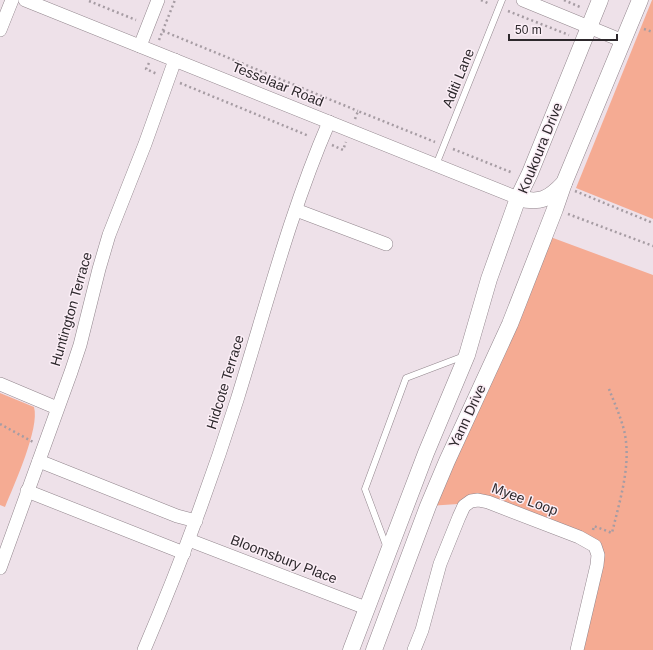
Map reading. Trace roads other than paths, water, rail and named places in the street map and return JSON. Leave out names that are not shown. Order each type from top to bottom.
[{"type":"street","points":[[0,30],[12,0]]},
{"type":"street","name":"Tesselaar Road","points":[[25,0],[518,198]]},
{"type":"street","points":[[140,46],[158,0]]},
{"type":"street","points":[[523,0],[623,41]]},
{"type":"street","name":"Koukoura Drive","points":[[600,0],[530,173],[518,198],[530,201],[539,201],[554,194],[564,183],[640,0]]},
{"type":"street","name":"Huntington Terrace","points":[[0,568],[80,345],[109,235],[175,60]]},
{"type":"street","name":"Hidcote Terrace","points":[[144,650],[196,522],[236,402],[271,285],[296,210],[329,122]]},
{"type":"street","name":"Yann Drive","points":[[374,650],[428,506],[447,460],[510,324],[556,209],[564,183]]},
{"type":"street","name":"Yann Drive","points":[[351,650],[426,454],[467,355],[489,279],[518,198]]},
{"type":"street","points":[[296,210],[386,244]]},
{"type":"street","points":[[0,384],[57,408]]},
{"type":"street","points":[[39,461],[177,516],[196,522]]},
{"type":"street","points":[[27,491],[184,553]]},
{"type":"street","name":"Myee Loop","points":[[414,650],[422,630],[440,564],[459,517],[464,506],[471,501],[478,500],[488,502],[579,536],[595,546],[598,555],[597,565],[577,650]]},
{"type":"street","name":"Bloomsbury Place","points":[[189,540],[366,608]]},
{"type":"lane","name":"Aditi Lane","points":[[436,165],[502,0]]},
{"type":"lane","points":[[388,551],[365,489],[406,378],[467,355]]}]
